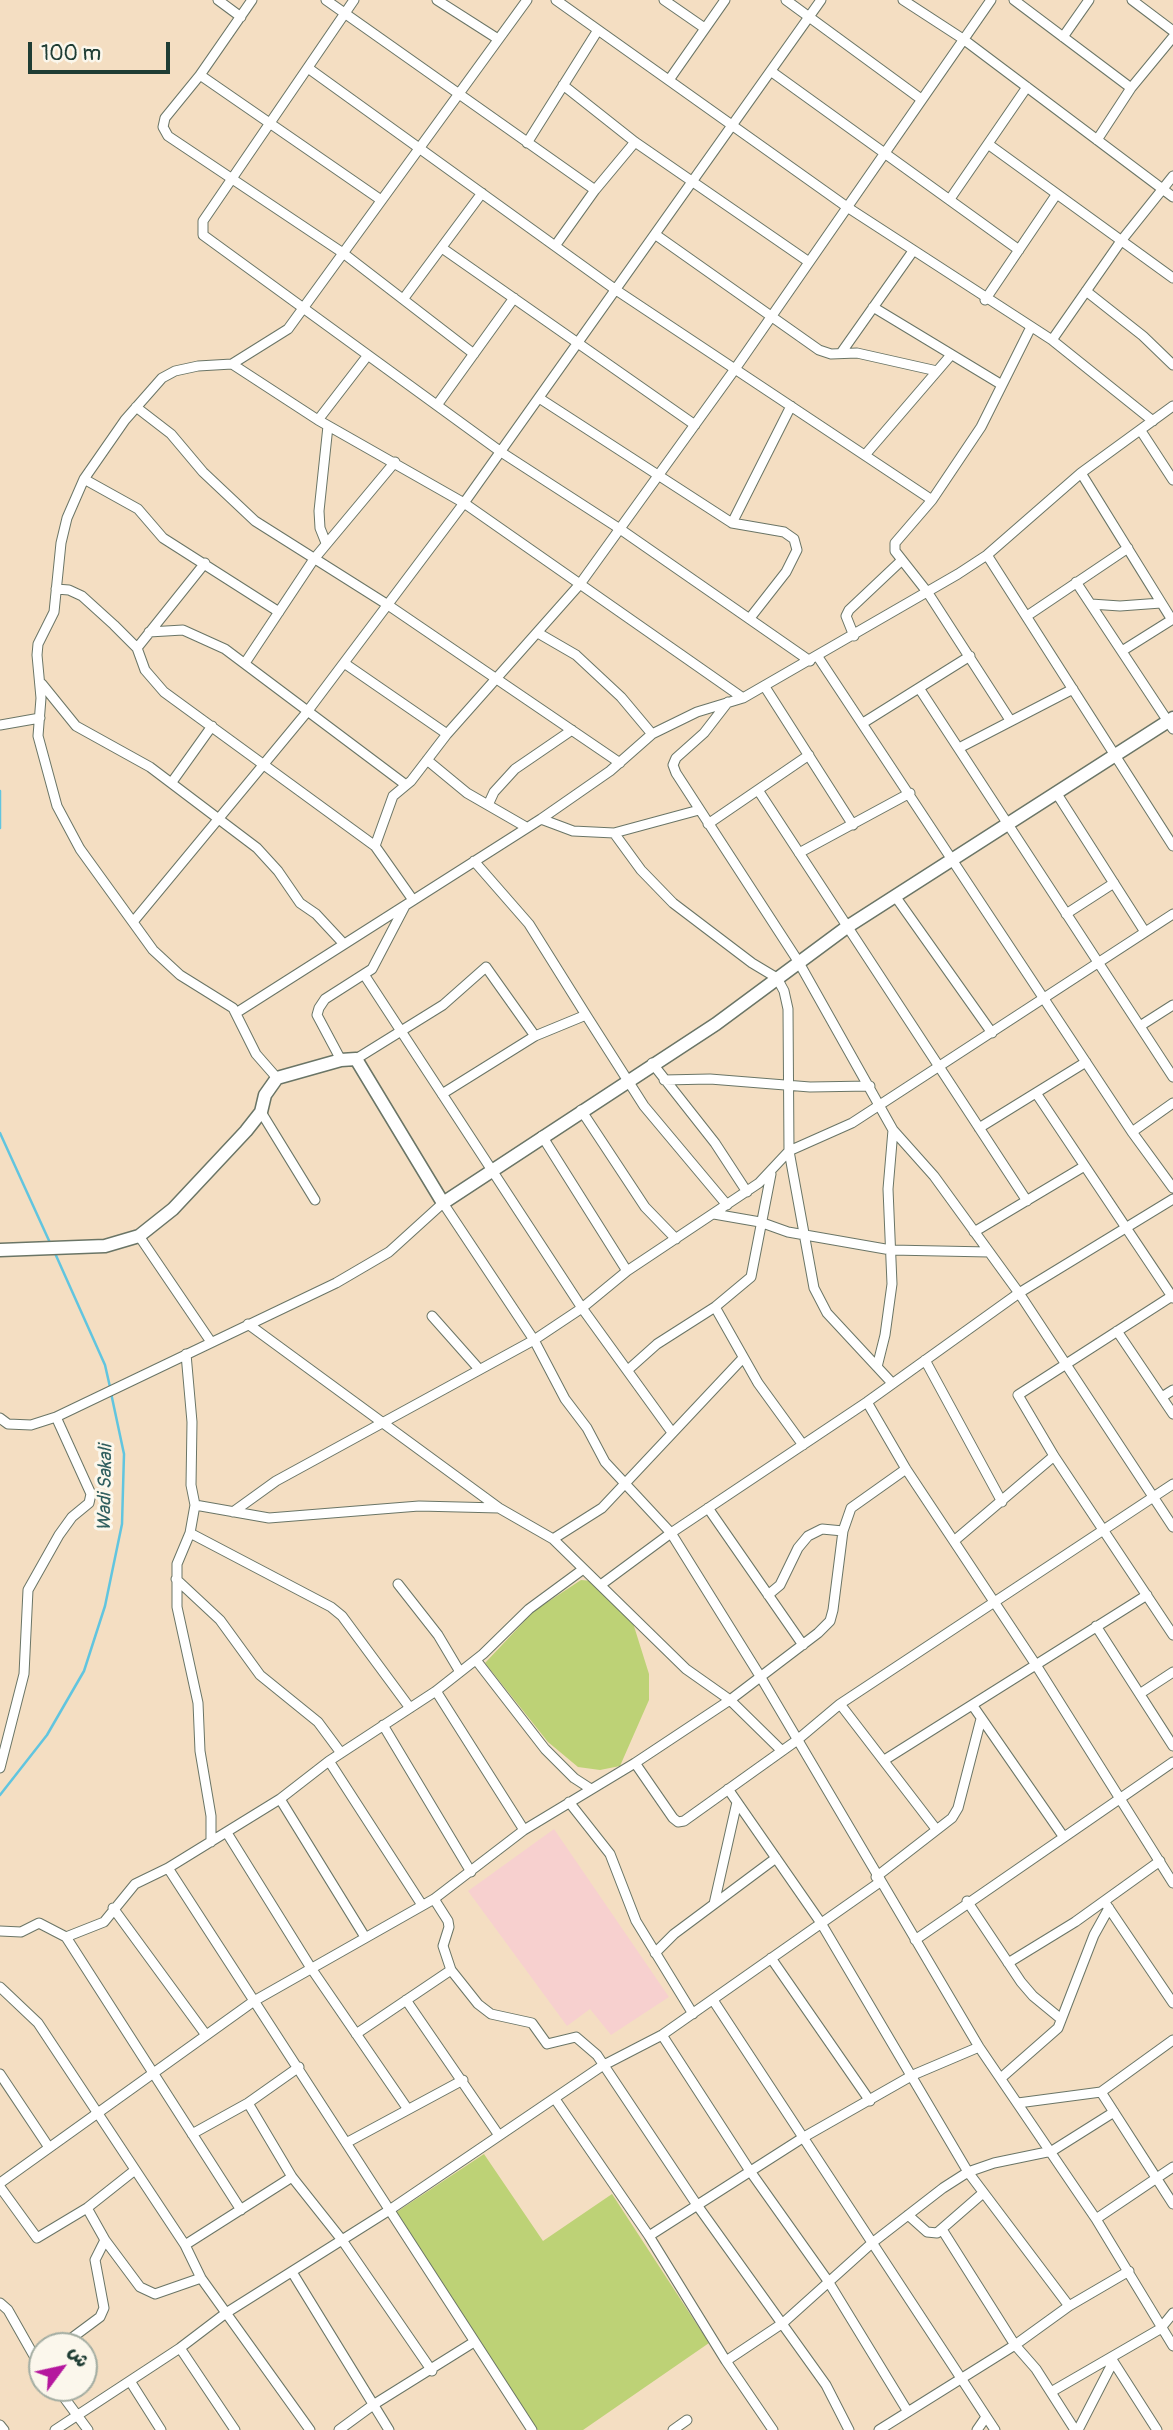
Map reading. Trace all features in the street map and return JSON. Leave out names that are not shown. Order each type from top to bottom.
[{"type":"street","points":[[218,0],[241,17]]},
{"type":"street","points":[[253,0],[200,75],[165,118],[163,127],[168,136],[343,253],[474,354]]},
{"type":"street","points":[[326,0],[594,190]]},
{"type":"street","points":[[354,0],[203,221],[203,235],[501,452],[814,659],[863,723],[1132,1132],[1173,1188]]},
{"type":"street","points":[[437,0],[498,39]]},
{"type":"street","points":[[276,1079],[256,1054],[236,1013],[228,1003],[180,975],[160,958],[80,849],[63,819],[39,749],[41,683],[38,644],[54,612],[55,573],[67,518],[84,479],[136,407],[162,379],[175,371],[232,364],[288,329],[527,0]]},
{"type":"street","points":[[556,0],[847,207],[985,300],[1052,340],[1153,421]]},
{"type":"street","points":[[664,0],[703,27]]},
{"type":"street","points":[[669,80],[703,27],[725,0]]},
{"type":"street","points":[[786,0],[921,100]]},
{"type":"street","points":[[133,922],[307,712],[388,606],[695,181],[821,0]]},
{"type":"street","points":[[903,0],[963,39],[1173,197]]},
{"type":"street","points":[[375,846],[388,804],[580,584],[735,369],[991,0]]},
{"type":"street","points":[[1014,0],[1131,88]]},
{"type":"street","points":[[1063,37],[1089,0]]},
{"type":"street","points":[[1132,0],[1173,31]]},
{"type":"street","points":[[527,143],[598,30]]},
{"type":"street","points":[[1097,140],[1131,88],[1173,37]]},
{"type":"street","points":[[308,68],[617,290],[932,500]]},
{"type":"street","points":[[772,72],[886,151],[1019,250]]},
{"type":"street","points":[[200,75],[381,200]]},
{"type":"street","points":[[563,85],[635,142],[809,262]]},
{"type":"street","points":[[950,199],[1027,88]]},
{"type":"street","points":[[555,246],[594,190],[635,142]]},
{"type":"street","points":[[988,144],[1173,278]]},
{"type":"street","points":[[1052,340],[1121,241],[1173,176]]},
{"type":"street","points":[[404,298],[482,193]]},
{"type":"street","points":[[985,300],[1056,195]]},
{"type":"street","points":[[656,234],[819,350],[857,353],[937,371]]},
{"type":"street","points":[[442,248],[695,425]]},
{"type":"street","points":[[841,353],[913,251]]},
{"type":"street","points":[[1086,290],[1143,336],[1173,365]]},
{"type":"street","points":[[437,405],[514,298]]},
{"type":"street","points":[[873,307],[1002,385]]},
{"type":"street","points":[[1010,720],[928,593],[895,551],[895,543],[932,500],[981,427],[1030,329]]},
{"type":"street","points":[[318,420],[368,355]]},
{"type":"street","points":[[865,455],[951,355]]},
{"type":"street","points":[[232,364],[328,426],[464,503],[743,698]]},
{"type":"street","points":[[539,398],[657,477],[732,523],[784,532],[796,544],[796,550],[779,583],[750,618]]},
{"type":"street","points":[[732,523],[791,406]]},
{"type":"street","points":[[136,407],[171,434],[202,472],[255,521],[388,606],[620,762]]},
{"type":"street","points":[[236,1013],[541,819],[620,762],[652,734],[697,712],[743,698],[765,687],[928,593],[987,555],[1081,473],[1171,409]]},
{"type":"street","points":[[326,543],[320,528],[319,512],[328,426]]},
{"type":"street","points":[[1141,431],[1173,480]]},
{"type":"street","points":[[245,663],[314,559],[395,462]]},
{"type":"street","points":[[1081,473],[1172,620],[1122,651]]},
{"type":"street","points":[[84,479],[138,509],[163,538],[279,612]]},
{"type":"street","points":[[1027,616],[1128,548]]},
{"type":"street","points":[[987,555],[1173,846]]},
{"type":"street","points":[[854,636],[846,616],[849,610],[902,560]]},
{"type":"street","points":[[137,648],[205,563]]},
{"type":"street","points":[[0,1418],[8,1424],[31,1425],[56,1417],[336,1283],[389,1252],[443,1203],[627,1079],[716,1024],[847,927],[1171,723],[1076,582]]},
{"type":"street","points":[[56,589],[69,590],[82,596],[137,648],[145,670],[164,692],[375,846],[410,902]]},
{"type":"street","points":[[1091,604],[1120,606],[1161,603]]},
{"type":"street","points":[[149,632],[183,630],[206,638],[245,663],[406,785]]},
{"type":"street","points":[[538,633],[576,655],[621,697],[652,734]]},
{"type":"street","points":[[863,723],[970,656]]},
{"type":"street","points":[[344,663],[447,734]]},
{"type":"street","points":[[41,683],[76,726],[127,753],[172,782],[221,818],[270,860],[300,903],[316,914],[343,943]]},
{"type":"street","points":[[765,687],[853,825]]},
{"type":"street","points":[[919,688],[1173,1075]]},
{"type":"street","points":[[959,748],[1073,689]]},
{"type":"street","points":[[728,702],[705,733],[676,758],[673,765],[699,810],[798,961],[893,1130],[934,1176],[1019,1293],[1173,1527]]},
{"type":"street","points":[[0,725],[40,718]]},
{"type":"street","points":[[172,782],[212,726]]},
{"type":"street","points":[[488,805],[494,792],[515,769],[572,730]]},
{"type":"street","points":[[708,824],[809,755]]},
{"type":"street","points":[[427,760],[488,805],[526,827]]},
{"type":"street","points":[[758,790],[937,1068],[1027,1201]]},
{"type":"street","points":[[799,853],[910,793]]},
{"type":"street","points":[[1057,794],[1145,932]]},
{"type":"street","points":[[541,819],[573,831],[614,833],[699,810]]},
{"type":"street","points":[[614,833],[641,870],[673,903],[742,956],[776,978],[784,991],[788,1009],[789,1151],[814,1289],[820,1302],[892,1383]]},
{"type":"street","points":[[474,861],[529,924],[644,1106],[727,1205]]},
{"type":"street","points":[[1066,914],[1114,883]]},
{"type":"street","points":[[895,896],[992,1033]]},
{"type":"street","points":[[341,1060],[317,1015],[319,1008],[326,999],[365,976],[379,960],[410,902]]},
{"type":"street","points":[[233,1512],[276,1481],[534,1340],[582,1308],[626,1271],[747,1192],[771,1174],[789,1151],[838,1130],[1173,914]]},
{"type":"street","points":[[0,1250],[105,1246],[139,1236],[173,1209],[261,1112],[265,1095],[276,1079],[341,1060],[356,1059],[452,999],[486,967],[536,1036]]},
{"type":"street","points":[[365,976],[582,1308],[629,1369],[671,1431]]},
{"type":"street","points":[[1140,1026],[1173,1005]]},
{"type":"street","points":[[442,1094],[536,1036],[586,1015]]},
{"type":"street","points":[[356,1059],[443,1203],[534,1340],[565,1399],[587,1428],[605,1461],[671,1533],[760,1676],[979,2048],[1097,2219],[1160,2329],[1173,2346]]},
{"type":"street","points":[[979,1128],[1086,1062]]},
{"type":"street","points":[[652,1063],[715,1143],[747,1192]]},
{"type":"street","points":[[664,1080],[710,1079],[870,1086]]},
{"type":"street","points":[[1036,1093],[1172,1297],[1018,1395],[1054,1457],[1173,1635]]},
{"type":"street","points":[[1132,1132],[1173,1103]]},
{"type":"street","points":[[581,1110],[645,1207],[676,1239]]},
{"type":"street","points":[[261,1112],[315,1200]]},
{"type":"street","points":[[877,1367],[890,1300],[888,1189],[893,1130]]},
{"type":"street","points":[[542,1136],[626,1271]]},
{"type":"street","points":[[974,1232],[1083,1167]]},
{"type":"street","points":[[629,1369],[657,1344],[715,1307],[751,1277],[771,1174]]},
{"type":"street","points":[[601,1584],[671,1533],[867,1402],[1019,1293],[1173,1199]]},
{"type":"street","points":[[714,1214],[760,1222],[788,1233],[805,1233],[891,1250],[989,1252]]},
{"type":"street","points":[[139,1236],[211,1342]]},
{"type":"street","points":[[715,1307],[743,1358],[803,1445]]},
{"type":"street","points":[[432,1316],[479,1369]]},
{"type":"street","points":[[248,1324],[499,1508],[553,1539],[686,1669],[730,1700],[782,1751]]},
{"type":"street","points":[[1117,1331],[1173,1414]]},
{"type":"street","points":[[186,1354],[192,1422],[191,1485],[195,1505],[191,1533],[177,1564],[176,1579],[182,1636],[198,1703],[200,1751],[211,1816],[211,1842]]},
{"type":"street","points":[[553,1539],[602,1508],[671,1431],[743,1358]]},
{"type":"street","points":[[925,1360],[1002,1502]]},
{"type":"street","points":[[1162,1397],[1173,1390]]},
{"type":"street","points":[[867,1402],[906,1469],[1036,1665],[1173,1883]]},
{"type":"street","points":[[0,1768],[24,1674],[28,1590],[46,1555],[72,1517],[89,1503],[91,1494],[56,1417]]},
{"type":"street","points":[[954,1541],[1054,1457]]},
{"type":"street","points":[[135,2170],[87,2208],[37,2238],[0,2185],[48,2146],[98,2115],[254,2001],[434,1899],[524,1830],[635,1763],[730,1700],[803,1645],[830,1621],[843,1531],[851,1508],[860,1499],[906,1469]]},
{"type":"street","points":[[635,1763],[678,1822],[684,1821],[796,1741],[840,1704],[1173,1484]]},
{"type":"street","points":[[195,1505],[269,1518],[419,1506],[499,1508]]},
{"type":"street","points":[[708,1508],[803,1645]]},
{"type":"street","points":[[768,1595],[780,1585],[798,1548],[808,1536],[822,1529],[843,1531]]},
{"type":"street","points":[[191,1533],[331,1607],[342,1616],[410,1708]]},
{"type":"street","points":[[66,1937],[104,1922],[135,1884],[168,1868],[280,1799],[341,1753],[436,1690],[476,1660],[529,1609],[582,1570]]},
{"type":"street","points":[[176,1579],[220,1620],[260,1675],[318,1722],[341,1753]]},
{"type":"street","points":[[398,1584],[438,1635],[460,1672]]},
{"type":"street","points":[[886,1759],[1147,1595]]},
{"type":"street","points":[[1096,1626],[1173,1746]]},
{"type":"street","points":[[476,1660],[545,1749],[574,1778],[592,1789]]},
{"type":"street","points":[[1141,1693],[1173,1672]]},
{"type":"street","points":[[436,1690],[524,1830]]},
{"type":"street","points":[[840,1704],[886,1759],[936,1829]]},
{"type":"street","points":[[973,1706],[1063,1836]]},
{"type":"street","points":[[55,2430],[180,2348],[226,2314],[388,2211],[602,2066],[662,2035],[878,1880],[952,1818],[958,1808],[981,1719]]},
{"type":"street","points":[[383,1726],[471,1872]]},
{"type":"street","points":[[330,1761],[422,1905]]},
{"type":"street","points":[[915,1940],[967,1901],[1173,1762]]},
{"type":"street","points":[[728,1789],[821,1923],[968,2172],[1069,2306]]},
{"type":"street","points":[[280,1799],[365,1937]]},
{"type":"street","points":[[569,1802],[610,1854],[636,1921],[693,2014]]},
{"type":"street","points":[[714,1904],[737,1802]]},
{"type":"street","points":[[227,1833],[311,1968],[407,2108]]},
{"type":"street","points":[[656,1953],[674,1934],[776,1858]]},
{"type":"street","points":[[1008,1963],[1106,1904],[1160,1861]]},
{"type":"street","points":[[168,1868],[531,2430]]},
{"type":"street","points":[[434,1899],[448,1921],[449,1927],[443,1946],[451,1970],[484,2010],[500,2017],[532,2023],[547,2044],[572,2038],[581,2039],[597,2055],[697,2205],[826,2385],[849,2430]]},
{"type":"street","points":[[967,1901],[1033,1996],[1061,2019]]},
{"type":"street","points":[[1106,1904],[1173,2003]]},
{"type":"street","points":[[1001,2078],[1054,2035],[1106,1904]]},
{"type":"street","points":[[113,1908],[206,2035]]},
{"type":"street","points":[[0,1931],[21,1932],[38,1923],[66,1937],[241,2210]]},
{"type":"street","points":[[771,1958],[870,2101]]},
{"type":"street","points":[[356,2035],[451,1970]]},
{"type":"street","points":[[0,1987],[38,2023],[185,2245],[201,2278],[310,2430]]},
{"type":"street","points":[[406,2000],[498,2134]]},
{"type":"street","points":[[713,2000],[995,2430]]},
{"type":"street","points":[[662,2035],[750,2171],[828,2281],[908,2412]]},
{"type":"street","points":[[1018,2103],[1101,2091],[1173,2040]]},
{"type":"street","points":[[649,2236],[804,2137],[913,2075],[979,2048]]},
{"type":"street","points":[[192,2134],[248,2103],[299,2067]]},
{"type":"street","points":[[0,2074],[48,2146]]},
{"type":"street","points":[[346,2143],[463,2080]]},
{"type":"street","points":[[1101,2091],[1173,2204]]},
{"type":"street","points":[[555,2099],[649,2236],[726,2361],[773,2430]]},
{"type":"street","points":[[248,2103],[292,2178],[342,2241],[432,2371]]},
{"type":"street","points":[[726,2361],[783,2323],[872,2243],[968,2172],[1052,2151],[1114,2112]]},
{"type":"street","points":[[1097,2219],[1173,2167]]},
{"type":"street","points":[[185,2245],[292,2178]]},
{"type":"street","points":[[908,2215],[927,2232],[943,2231],[983,2193]]},
{"type":"street","points":[[87,2208],[105,2240],[141,2287],[150,2293],[155,2294],[201,2278]]},
{"type":"street","points":[[943,2231],[1015,2345],[1077,2430],[1112,2360]]},
{"type":"street","points":[[80,2332],[100,2317],[104,2308],[95,2260],[105,2240]]},
{"type":"street","points":[[879,2430],[1015,2345],[1069,2306],[1129,2271]]},
{"type":"street","points":[[292,2272],[389,2430]]},
{"type":"street","points":[[0,2303],[8,2310],[28,2344]]},
{"type":"street","points":[[1051,2392],[1112,2360],[1160,2329],[1173,2313]]},
{"type":"street","points":[[339,2430],[373,2405],[432,2371],[474,2342]]},
{"type":"street","points":[[180,2348],[235,2430]]},
{"type":"street","points":[[1112,2360],[1157,2430]]},
{"type":"street","points":[[130,2381],[161,2430]]},
{"type":"street","points":[[68,2402],[88,2430]]},
{"type":"street","points":[[977,2430],[986,2417]]},
{"type":"street","points":[[673,2430],[687,2420]]},
{"type":"street","points":[[0,2425],[4,2430]]},
{"type":"shaded area","points":[[554,1829],[669,1997],[611,2035],[590,2009],[567,2026],[468,1891]]},
{"type":"green space","points":[[581,1580],[593,1581],[633,1623],[649,1674],[649,1700],[620,1766],[600,1770],[578,1767],[548,1742],[485,1663],[534,1611]]},
{"type":"green space","points":[[484,2154],[543,2241],[612,2194],[709,2343],[583,2430],[538,2430],[395,2213]]},
{"type":"waterway","name":"Wadi Sakali","points":[[0,791],[0,828]]},
{"type":"waterway","name":"Wadi Sakali","points":[[0,1133],[51,1245]]},
{"type":"waterway","name":"Wadi Sakali","points":[[54,1251],[105,1365],[110,1387]]},
{"type":"waterway","name":"Wadi Sakali","points":[[0,1795],[47,1735],[84,1671],[105,1606],[122,1524],[124,1454],[111,1393]]}]
